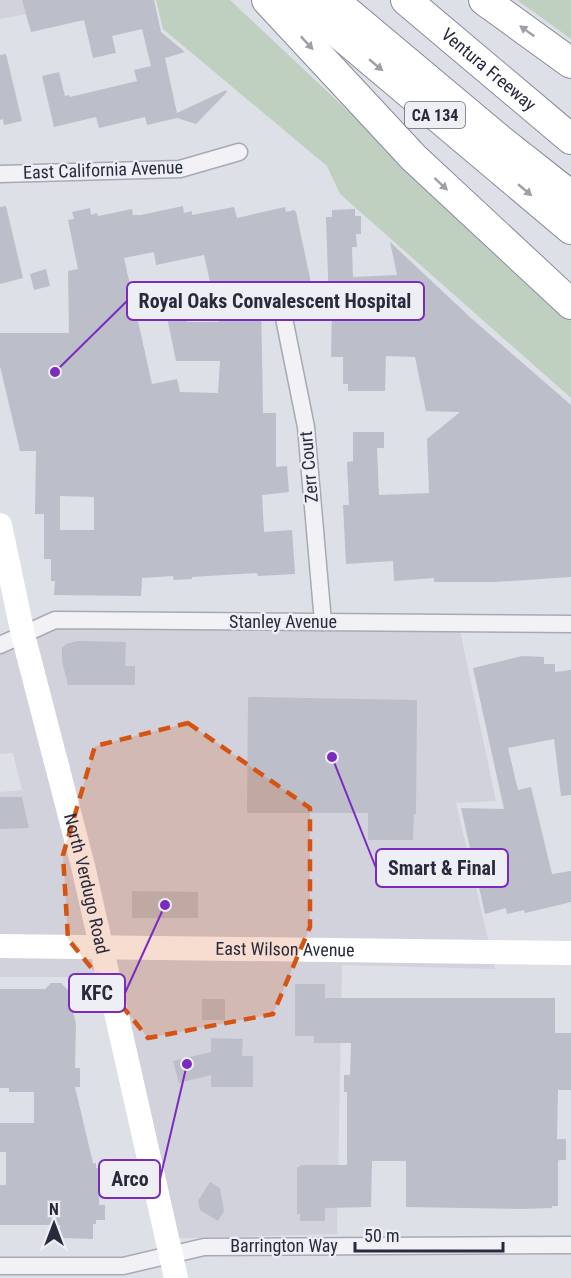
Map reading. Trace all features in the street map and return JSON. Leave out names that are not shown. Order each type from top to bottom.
[{"type":"highway","points":[[267,0],[414,158],[571,304]]},
{"type":"highway","name":"CA 134","points":[[299,0],[571,229]]},
{"type":"highway","points":[[333,0],[500,140],[571,196]]},
{"type":"highway","points":[[360,0],[443,72],[571,175]]},
{"type":"highway","name":"Ventura Freeway","points":[[406,0],[571,139]]},
{"type":"highway","points":[[484,0],[571,63]]},
{"type":"main road","name":"North Verdugo Road","points":[[0,525],[23,635],[83,866],[176,1278]]},
{"type":"main road","name":"East Wilson Avenue","points":[[0,946],[571,953]]},
{"type":"street","name":"East California Avenue","points":[[0,174],[180,169],[239,152]]},
{"type":"street","name":"Zerr Court","points":[[283,313],[306,427],[323,622]]},
{"type":"street","name":"Stanley Avenue","points":[[0,645],[55,620],[571,624]]},
{"type":"street","name":"Barrington Way","points":[[0,1266],[123,1266],[204,1247],[571,1245]]},
{"type":"highlighted area","points":[[188,723],[310,808],[310,927],[273,1014],[148,1038],[68,939],[63,855],[95,746]]},
{"type":"shaded area","points":[[0,0],[105,0],[0,19]]},
{"type":"shaded area","points":[[44,616],[459,626],[496,801],[456,803],[495,969],[342,965],[337,1234],[157,1239],[100,977],[0,977],[0,792],[22,790],[13,753],[0,754],[0,638]]},
{"type":"green space","points":[[156,0],[230,0],[571,321],[571,398],[340,194],[327,166],[163,29]]},
{"type":"green space","points":[[517,0],[571,0],[571,39]]},
{"type":"building","points":[[22,0],[154,0],[161,32],[185,52],[165,58],[177,113],[226,90],[227,92],[196,124],[177,118],[147,125],[145,117],[99,128],[96,117],[54,127],[42,76],[59,72],[65,96],[70,97],[137,81],[134,70],[151,66],[142,29],[112,36],[116,53],[93,58],[84,20],[31,32]]},
{"type":"building","points":[[6,54],[22,121],[4,125],[3,119],[0,120],[0,55]]},
{"type":"building","points":[[6,206],[23,278],[0,284],[0,207]]},
{"type":"building","points":[[183,206],[184,213],[192,211],[192,215],[234,207],[237,218],[285,207],[286,212],[294,210],[296,212],[313,292],[298,296],[297,292],[261,301],[263,413],[276,413],[276,467],[287,466],[289,492],[262,495],[264,532],[292,530],[295,574],[258,576],[257,573],[174,580],[173,576],[142,578],[141,596],[54,595],[55,581],[51,581],[51,559],[44,559],[44,514],[35,514],[36,451],[20,451],[0,366],[0,333],[69,333],[68,271],[78,269],[68,220],[74,219],[72,212],[90,208],[91,215],[97,213],[98,216],[132,209],[133,215]],"holes":[[[154,252],[156,265],[204,255],[219,322],[187,322],[185,312],[166,312],[176,361],[220,361],[218,393],[180,392],[177,379],[152,384],[124,258]],[[60,496],[94,497],[94,530],[60,530]]]},
{"type":"building","points":[[355,209],[355,216],[361,216],[361,234],[356,234],[357,247],[352,247],[353,277],[397,275],[390,242],[471,318],[571,405],[571,577],[495,582],[434,582],[434,578],[394,581],[393,561],[346,564],[343,505],[349,505],[347,462],[353,461],[353,432],[384,432],[384,448],[377,448],[379,495],[429,493],[427,439],[460,412],[426,411],[415,357],[386,356],[385,391],[348,391],[348,384],[343,384],[343,357],[331,357],[332,307],[329,307],[326,217],[332,217],[332,210]]},
{"type":"building","points":[[46,269],[50,286],[34,290],[30,274]]},
{"type":"building","points":[[77,641],[126,642],[125,666],[135,666],[135,685],[68,685],[62,661],[62,648],[66,644]]},
{"type":"building","points":[[522,656],[544,657],[544,664],[555,664],[555,672],[571,670],[571,795],[561,796],[554,739],[508,748],[518,790],[531,787],[552,874],[571,871],[571,902],[525,913],[524,910],[507,914],[506,908],[485,914],[461,808],[504,809],[473,668]]},
{"type":"building","points":[[248,698],[417,700],[416,814],[414,814],[413,840],[368,840],[368,813],[247,813]]},
{"type":"building","points":[[0,797],[22,797],[29,828],[0,829]]},
{"type":"building","points":[[132,891],[198,892],[198,918],[132,918]]},
{"type":"building","points":[[51,983],[61,983],[68,990],[76,1024],[75,1068],[80,1068],[80,1087],[75,1087],[93,1163],[96,1163],[96,1168],[100,1168],[99,1205],[105,1205],[105,1220],[96,1220],[96,1224],[93,1224],[93,1239],[60,1238],[60,1225],[0,1225],[0,1185],[6,1185],[6,1152],[0,1152],[0,1123],[34,1123],[34,1092],[9,1092],[9,1088],[0,1088],[0,989],[45,989]]},
{"type":"building","points":[[295,984],[325,984],[325,998],[555,998],[555,1033],[571,1033],[571,1090],[558,1090],[557,1139],[566,1139],[566,1160],[558,1162],[558,1206],[521,1209],[406,1207],[406,1161],[372,1161],[371,1207],[325,1208],[325,1221],[300,1221],[300,1214],[297,1214],[297,1167],[300,1165],[347,1165],[347,1092],[344,1092],[344,1075],[350,1075],[351,1043],[314,1043],[314,1036],[295,1036]]},
{"type":"building","points":[[202,999],[225,999],[225,1020],[202,1020]]},
{"type":"building","points":[[211,1038],[243,1039],[242,1056],[253,1056],[253,1087],[211,1087],[211,1075],[179,1083],[173,1061],[211,1052]]},
{"type":"building","points":[[210,1182],[220,1188],[224,1211],[218,1221],[200,1210],[198,1201]]},
{"type":"place","name":"Royal Oaks Convalescent Hospital","points":[[55,372]]},
{"type":"place","name":"Smart & Final","points":[[332,757]]},
{"type":"place","name":"KFC","points":[[165,905]]},
{"type":"place","name":"Arco","points":[[187,1064]]}]
